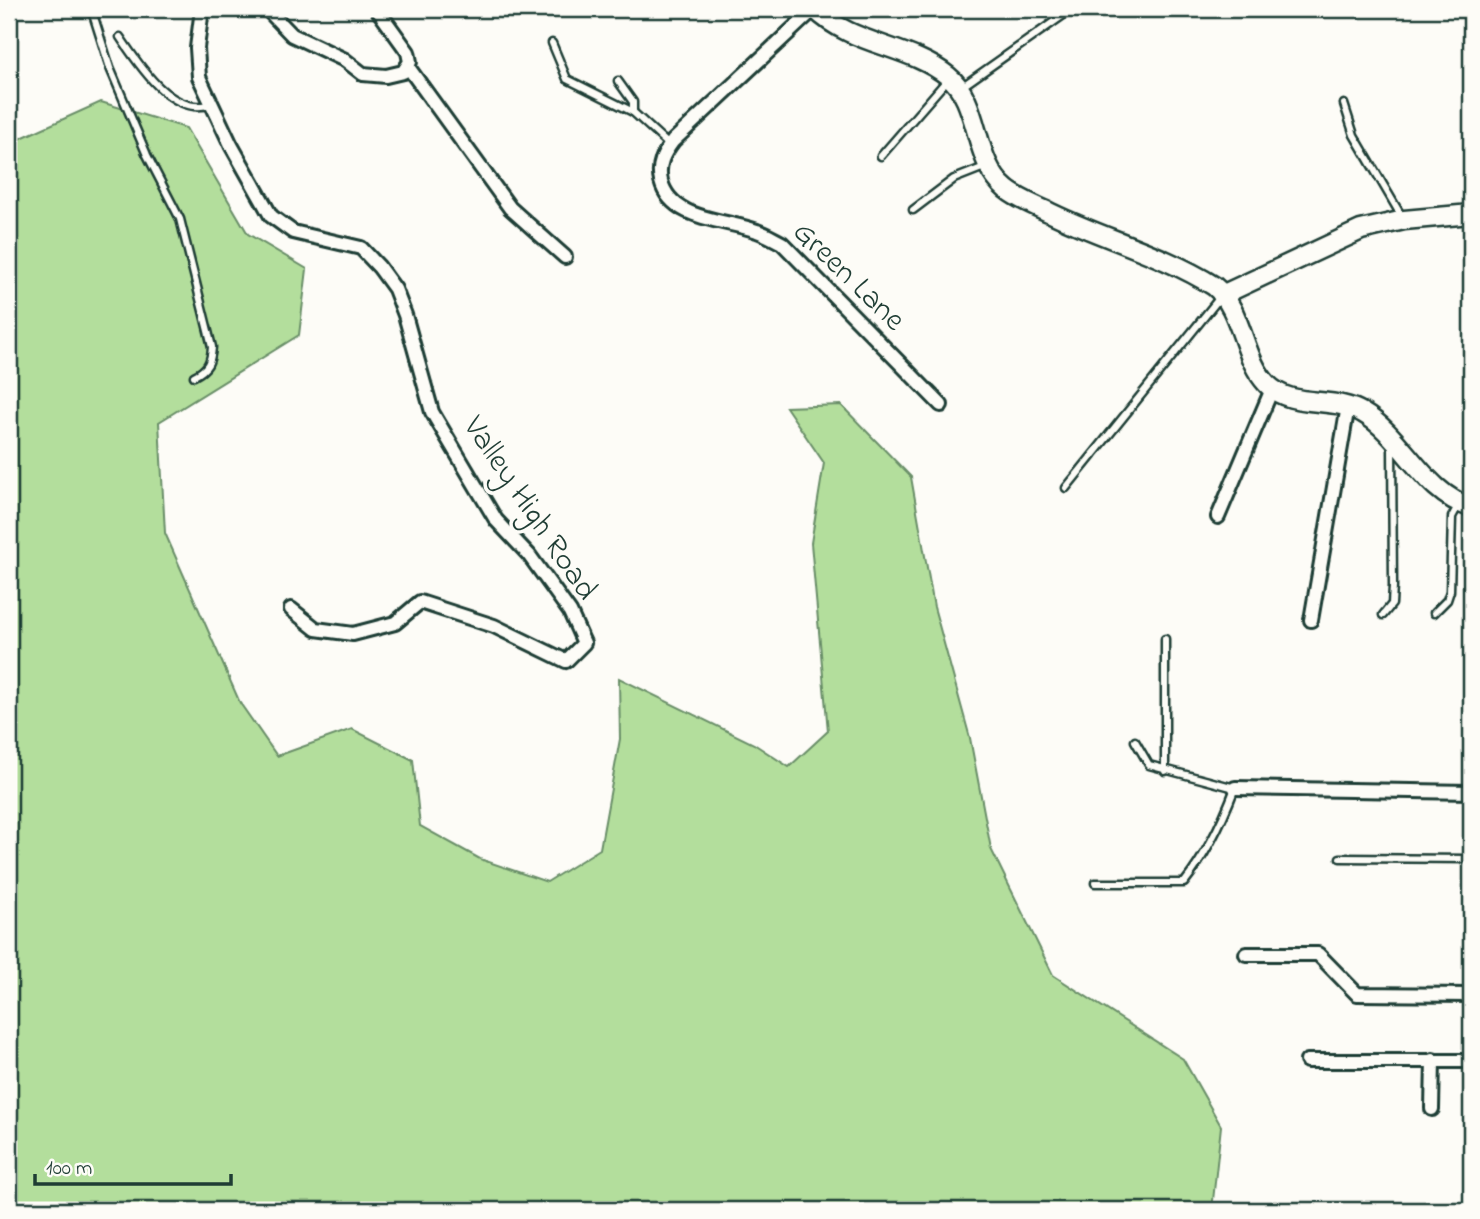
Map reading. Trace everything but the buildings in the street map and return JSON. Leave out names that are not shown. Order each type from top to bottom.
[{"type":"street","name":"Valley High Road","points":[[202,9],[196,63],[203,89],[271,216],[293,232],[361,248],[395,289],[432,412],[496,520],[529,555],[570,612],[584,643],[566,661],[494,626],[420,602],[395,623],[353,634],[316,629],[291,609]]},
{"type":"street","points":[[267,9],[292,35],[345,60],[363,74],[386,76],[403,72],[408,67]]},
{"type":"street","points":[[377,9],[408,52],[408,67],[510,208],[565,257]]},
{"type":"street","points":[[670,146],[814,9],[848,32],[926,64],[954,83],[989,165],[1000,184],[1016,196],[1206,281],[1222,295],[1259,374],[1272,389],[1289,397],[1348,406],[1368,416],[1436,485],[1465,505]]},
{"type":"street","name":"Green Lane","points":[[670,146],[659,172],[664,193],[674,204],[688,211],[758,231],[782,243],[941,405]]},
{"type":"street","points":[[1222,295],[1361,230],[1404,220],[1471,214]]},
{"type":"street","points":[[1218,517],[1272,389]]},
{"type":"street","points":[[1311,620],[1348,406]]},
{"type":"street","points":[[1235,788],[1471,792]]},
{"type":"street","points":[[1246,954],[1318,954],[1357,994],[1471,995]]},
{"type":"street","points":[[1432,1109],[1433,1060]]},
{"type":"street","points":[[1307,1061],[1471,1060]]},
{"type":"lane","points":[[92,9],[104,55],[147,155],[180,219],[212,347],[212,361],[204,371],[194,376]]},
{"type":"lane","points":[[881,156],[954,83],[1072,9]]},
{"type":"lane","points":[[120,37],[146,74],[178,100],[193,108],[212,104]]},
{"type":"lane","points":[[552,43],[567,79],[633,112],[670,146]]},
{"type":"lane","points":[[618,81],[632,102],[633,112]]},
{"type":"lane","points":[[1344,104],[1354,135],[1404,220]]},
{"type":"lane","points":[[913,210],[954,178],[989,165]]},
{"type":"lane","points":[[1066,488],[1222,295]]},
{"type":"lane","points":[[1383,615],[1392,604],[1393,586],[1392,438]]},
{"type":"lane","points":[[1434,613],[1451,592],[1452,517],[1465,505]]},
{"type":"lane","points":[[1165,639],[1165,771]]},
{"type":"lane","points":[[1096,883],[1184,883],[1200,863],[1220,826],[1235,788],[1149,765],[1136,740]]},
{"type":"lane","points":[[1340,858],[1471,859]]},
{"type":"green space","points":[[101,102],[186,128],[248,234],[307,269],[299,335],[159,422],[165,533],[240,703],[277,756],[352,729],[413,760],[420,826],[480,859],[547,882],[600,849],[620,739],[619,678],[754,744],[789,767],[828,731],[811,543],[824,463],[786,407],[841,405],[911,477],[934,607],[970,738],[991,849],[1053,975],[1183,1059],[1221,1126],[1212,1210],[9,1210],[9,132],[19,139]]}]
